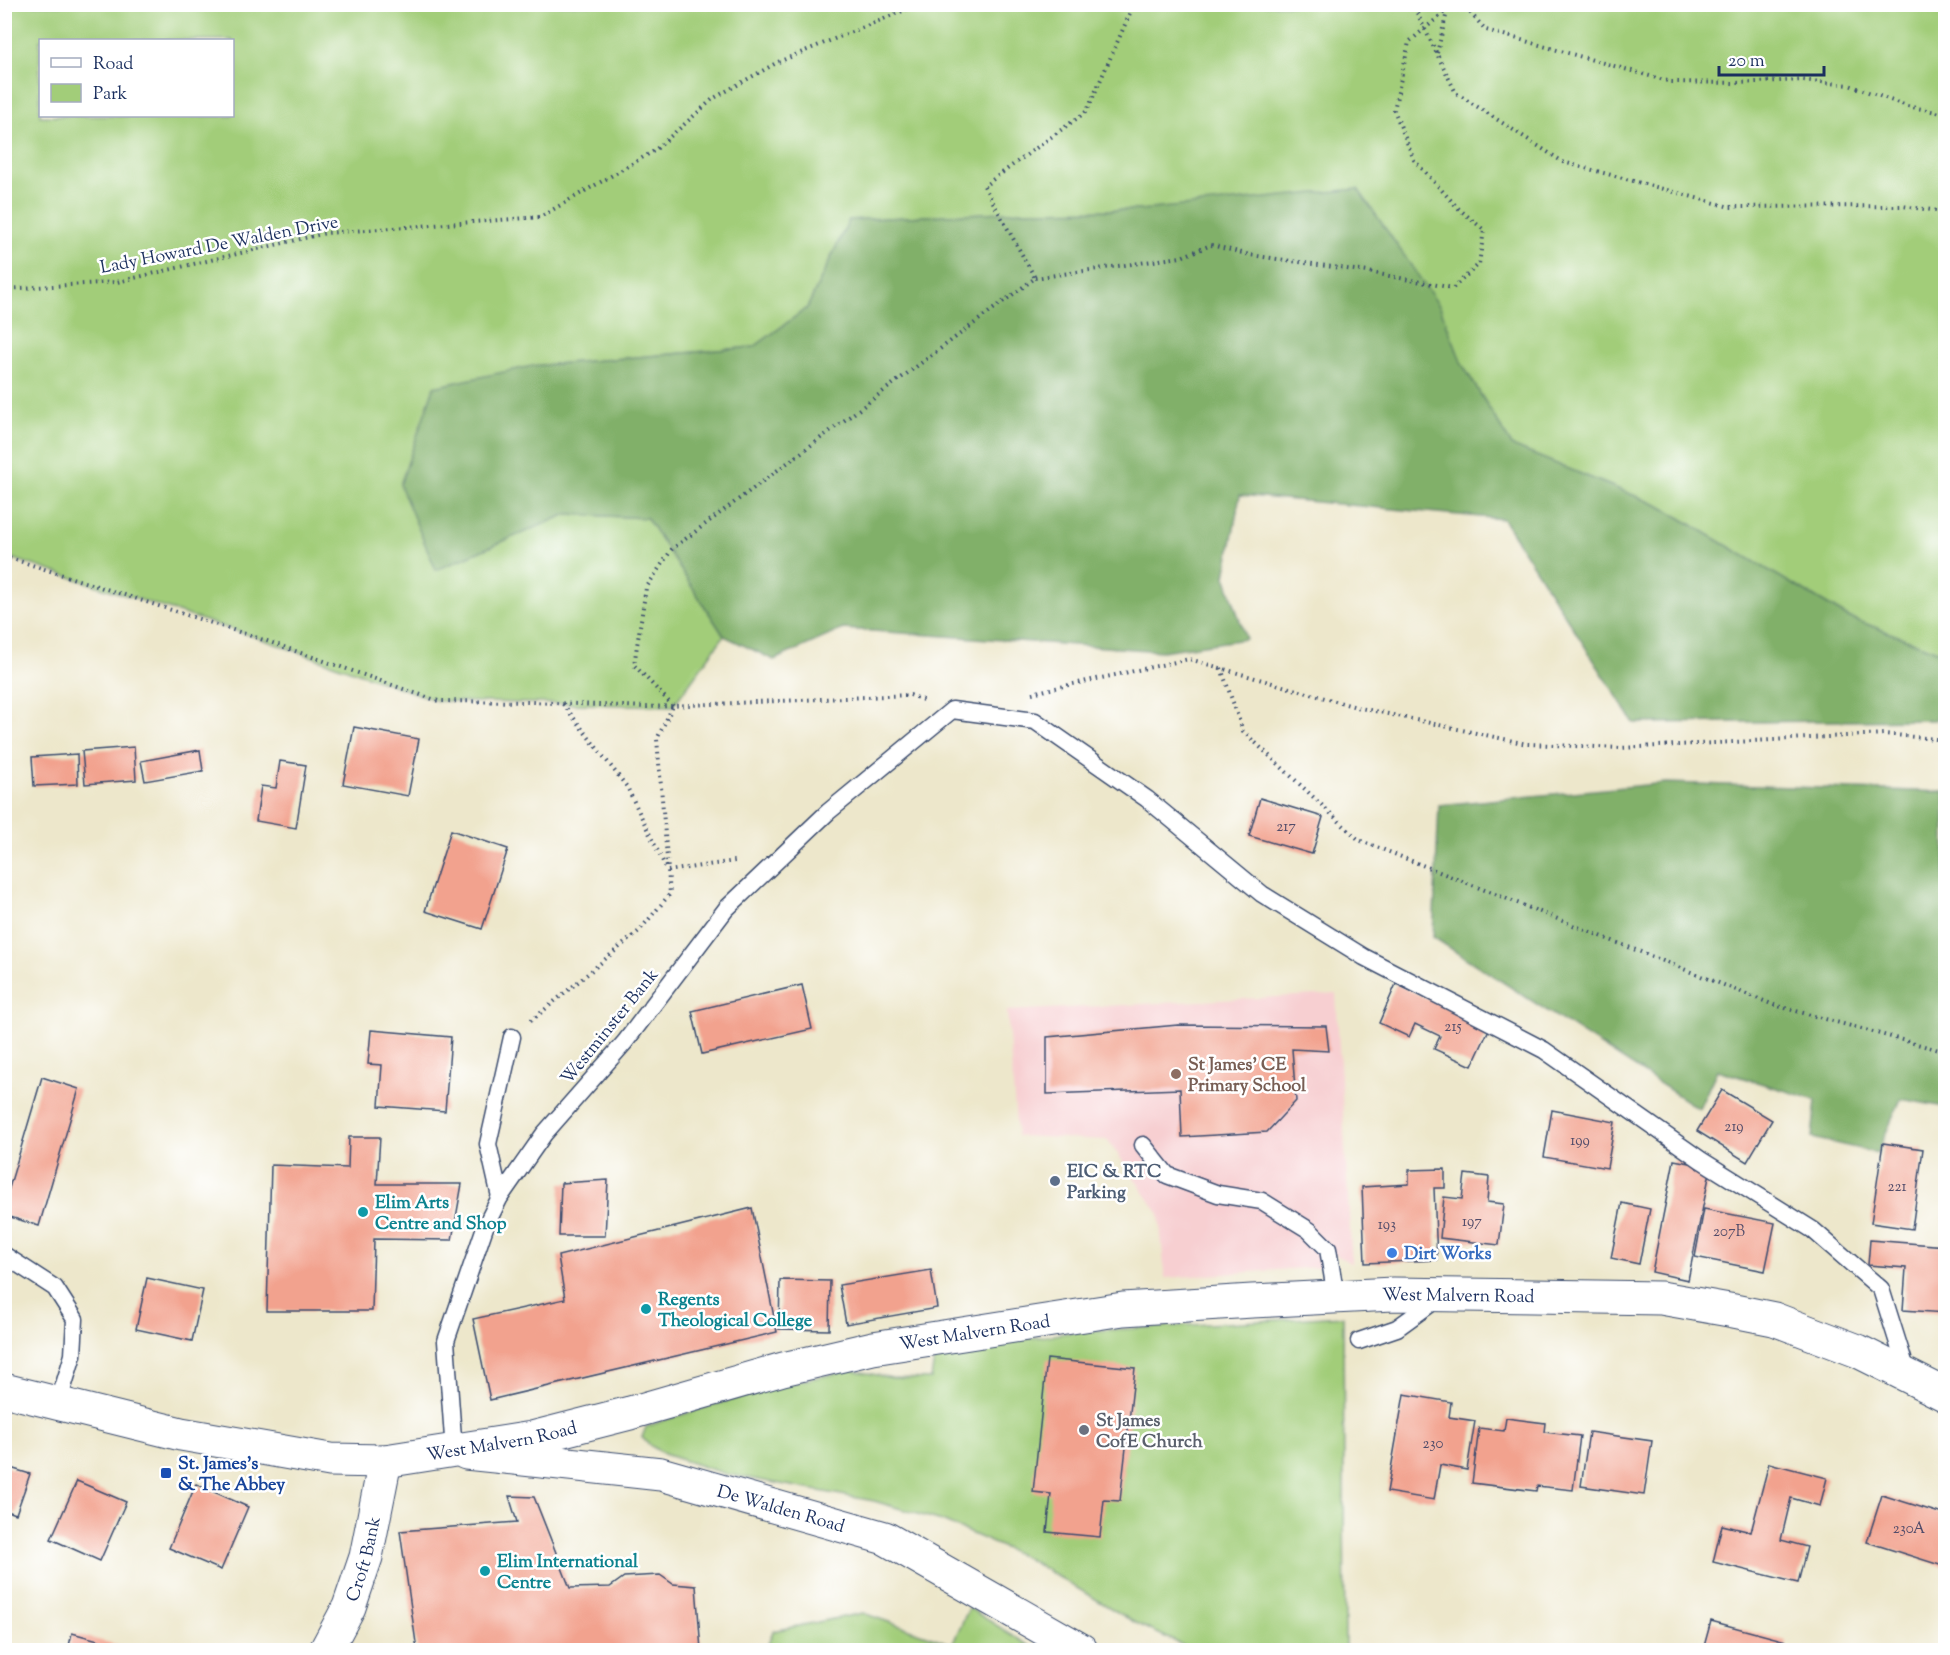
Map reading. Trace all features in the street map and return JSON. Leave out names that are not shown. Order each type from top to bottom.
[{"type":"main road","name":"West Malvern Road","points":[[4,1390],[181,1434],[330,1460],[385,1461],[532,1438],[873,1348],[1124,1309],[1394,1294],[1661,1298],[1730,1310],[1774,1319],[1858,1351],[1946,1395]]},
{"type":"main road","name":"De Walden Road","points":[[454,1452],[661,1474],[885,1538],[1081,1650]]},
{"type":"main road","name":"Croft Bank","points":[[326,1650],[349,1607],[366,1557],[385,1461]]},
{"type":"lane","name":"Westminster Bank","points":[[454,1452],[446,1341],[485,1227],[500,1197],[544,1134],[625,1042],[726,909],[828,812],[952,710]]},
{"type":"lane","points":[[952,710],[1035,721],[1147,799],[1262,894],[1364,957],[1544,1050],[1701,1160],[1813,1230],[1881,1289],[1909,1377]]},
{"type":"lane","points":[[500,1197],[488,1144],[512,1037]]},
{"type":"lane","points":[[1143,1145],[1167,1175],[1218,1194],[1262,1201],[1309,1230],[1328,1250],[1336,1297]]},
{"type":"lane","points":[[4,1254],[55,1288],[75,1319],[73,1355],[58,1404]]},
{"type":"lane","points":[[1359,1341],[1397,1328],[1442,1295]]},
{"type":"path","name":"Lady Howard De Walden Drive","points":[[4,290],[117,282],[326,233],[540,217],[654,150],[714,98],[778,62],[920,4]]},
{"type":"path","points":[[1035,278],[984,186],[1087,111],[1134,4]]},
{"type":"path","points":[[1409,4],[1417,13],[1456,93],[1563,162],[1730,207],[1902,206],[1946,212]]},
{"type":"path","points":[[673,706],[634,665],[646,588],[672,549],[1035,278],[1180,257],[1211,245],[1250,255],[1368,272],[1453,288],[1479,264],[1484,230],[1458,208],[1414,160],[1394,110],[1409,42],[1454,4]]},
{"type":"path","points":[[1462,4],[1486,30],[1671,82],[1736,83],[1802,80],[1849,86],[1907,106],[1946,114]]},
{"type":"path","points":[[1437,54],[1447,12]]},
{"type":"path","points":[[4,556],[267,641],[438,701],[647,707],[910,695],[952,710]]},
{"type":"path","points":[[1031,693],[1189,659],[1356,707],[1527,744],[1621,748],[1884,734],[1946,740]]},
{"type":"path","points":[[1221,668],[1243,731],[1359,840],[1774,1005],[1946,1052]]},
{"type":"path","points":[[563,704],[627,787],[668,871]]},
{"type":"path","points":[[512,1037],[639,931],[670,894],[657,739],[673,706]]},
{"type":"path","points":[[668,871],[735,861],[744,854]]},
{"type":"shaded area","name":"St James' CE Primary School","points":[[1336,994],[1352,1264],[1328,1250],[1319,1267],[1165,1278],[1159,1214],[1108,1140],[1017,1136],[1007,1011]]},
{"type":"green space","points":[[5,5],[1945,5],[1945,654],[1848,617],[1660,506],[1512,446],[1462,364],[1440,307],[1140,210],[1025,211],[849,220],[807,308],[754,347],[532,366],[435,570],[567,514],[647,518],[724,636],[673,706],[438,701],[267,641],[5,556]]},
{"type":"green space","points":[[1358,189],[1440,307],[1462,364],[1512,446],[1660,506],[1848,617],[1945,654],[1945,701],[1935,720],[1634,723],[1503,519],[1240,495],[1225,576],[1246,639],[1162,651],[843,629],[774,660],[724,636],[647,518],[567,514],[436,570],[400,485],[434,387],[532,366],[754,347],[807,308],[849,220],[1025,211],[1140,210]]},
{"type":"green space","points":[[1666,783],[1945,792],[1945,1107],[1901,1099],[1877,1153],[1812,1138],[1816,1100],[1717,1070],[1699,1109],[1433,937],[1439,805]]},
{"type":"green space","points":[[1343,1316],[1345,1650],[1193,1650],[1134,1622],[1025,1557],[942,1521],[874,1501],[726,1474],[664,1454],[648,1444],[642,1437],[646,1427],[662,1421],[776,1386],[852,1370],[892,1378],[931,1379],[935,1353],[1072,1332]]},
{"type":"green space","points":[[969,1608],[1036,1650],[766,1650],[773,1631],[863,1613],[952,1644]]},
{"type":"building","points":[[354,727],[419,739],[408,796],[343,784]]},
{"type":"building","points":[[134,747],[136,780],[85,784],[82,751]]},
{"type":"building","points":[[200,750],[203,771],[145,781],[141,761]]},
{"type":"building","points":[[77,754],[78,784],[34,786],[32,757]]},
{"type":"building","points":[[280,761],[306,765],[296,828],[256,821],[261,786],[276,788]]},
{"type":"building","points":[[1260,798],[1323,817],[1312,854],[1249,836]]},
{"type":"building","points":[[451,830],[508,849],[482,929],[425,911]]},
{"type":"building","points":[[1396,984],[1490,1027],[1472,1066],[1434,1049],[1440,1036],[1415,1024],[1409,1037],[1379,1023]]},
{"type":"building","points":[[802,985],[812,1029],[702,1054],[692,1011]]},
{"type":"building","points":[[1178,1025],[1326,1026],[1329,1051],[1292,1049],[1296,1101],[1267,1132],[1182,1137],[1180,1089],[1047,1094],[1047,1037]]},
{"type":"building","points":[[371,1030],[451,1037],[445,1111],[379,1106],[382,1065],[368,1064]]},
{"type":"building","points":[[42,1077],[79,1089],[39,1226],[4,1215],[4,1205]]},
{"type":"building","points":[[1722,1090],[1772,1120],[1747,1162],[1697,1131]]},
{"type":"building","points":[[1552,1110],[1615,1122],[1607,1168],[1544,1157]]},
{"type":"building","name":"Elim Arts Centre and Shop","points":[[349,1137],[380,1137],[377,1184],[462,1184],[452,1240],[374,1239],[372,1311],[267,1311],[271,1165],[348,1168]]},
{"type":"building","points":[[1883,1143],[1923,1149],[1912,1229],[1871,1223]]},
{"type":"building","points":[[1674,1160],[1711,1167],[1688,1280],[1652,1272]]},
{"type":"building","points":[[1445,1169],[1445,1188],[1434,1188],[1437,1260],[1365,1263],[1362,1187],[1409,1184],[1409,1170]]},
{"type":"building","points":[[1465,1174],[1489,1177],[1487,1202],[1504,1204],[1499,1245],[1440,1238],[1444,1197],[1462,1199]]},
{"type":"building","points":[[608,1180],[605,1236],[559,1236],[561,1183]]},
{"type":"building","points":[[1622,1203],[1650,1209],[1639,1264],[1611,1258]]},
{"type":"building","name":"Regents Theological College","points":[[752,1208],[777,1332],[490,1400],[473,1319],[565,1299],[558,1256]]},
{"type":"building","points":[[1704,1209],[1775,1223],[1765,1271],[1695,1257]]},
{"type":"building","points":[[1870,1240],[1946,1246],[1946,1313],[1903,1310],[1906,1268],[1868,1265]]},
{"type":"building","points":[[931,1270],[937,1308],[846,1324],[839,1285]]},
{"type":"building","points":[[147,1278],[203,1290],[192,1341],[136,1329]]},
{"type":"building","points":[[780,1280],[830,1281],[829,1330],[779,1329]]},
{"type":"building","name":"St James CofE Church","points":[[1047,1359],[1135,1368],[1120,1501],[1104,1500],[1100,1537],[1047,1532],[1051,1494],[1033,1492]]},
{"type":"building","points":[[1404,1394],[1451,1402],[1449,1417],[1475,1421],[1467,1470],[1440,1465],[1434,1500],[1387,1492]]},
{"type":"building","points":[[1506,1418],[1545,1423],[1544,1432],[1580,1436],[1573,1490],[1537,1486],[1536,1491],[1472,1483],[1479,1428],[1504,1431]]},
{"type":"building","points":[[1589,1432],[1652,1441],[1644,1495],[1581,1486]]},
{"type":"building","points":[[1769,1463],[1827,1478],[1820,1506],[1791,1498],[1781,1540],[1807,1547],[1798,1583],[1713,1562],[1722,1525],[1751,1532]]},
{"type":"building","points":[[4,1466],[30,1474],[16,1514],[4,1510]]},
{"type":"building","points":[[77,1481],[126,1502],[100,1561],[51,1539]]},
{"type":"building","points":[[196,1484],[248,1507],[221,1570],[169,1548]]},
{"type":"building","points":[[1882,1495],[1946,1515],[1946,1567],[1867,1542]]},
{"type":"building","name":"Elim International Centre","points":[[509,1496],[534,1497],[570,1588],[610,1587],[624,1577],[660,1575],[673,1584],[696,1586],[701,1650],[417,1650],[400,1531],[517,1522]]},
{"type":"building","points":[[1711,1621],[1786,1641],[1784,1650],[1703,1650]]},
{"type":"building","points":[[72,1633],[128,1648],[128,1650],[68,1650]]},
{"type":"place","name":"St James' CE Primary School","points":[[1176,1074]]},
{"type":"place","name":"EIC & RTC Parking","points":[[1055,1181]]},
{"type":"place","name":"Elim Arts Centre and Shop","points":[[363,1212]]},
{"type":"place","name":"Dirt Works","points":[[1392,1253]]},
{"type":"place","name":"Regents Theological College","points":[[646,1309]]},
{"type":"place","name":"St James CofE Church","points":[[1084,1430]]},
{"type":"place","name":"St. James's & The Abbey","points":[[166,1473]]},
{"type":"place","name":"Elim International Centre","points":[[485,1571]]}]
